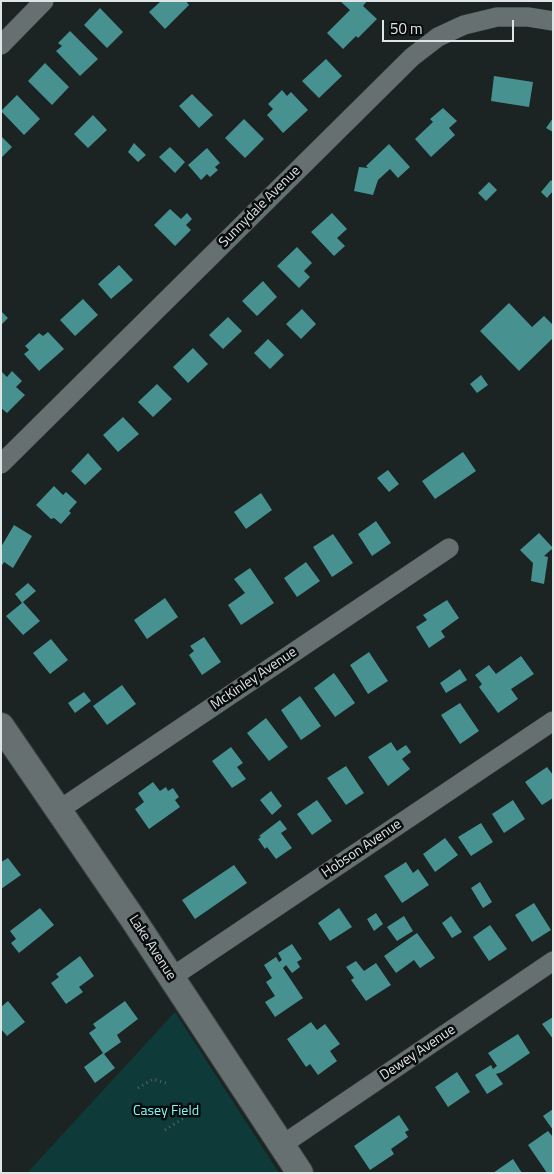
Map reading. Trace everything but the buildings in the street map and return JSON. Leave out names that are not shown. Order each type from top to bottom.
[{"type":"main road","name":"Lake Avenue","points":[[1,726],[172,977],[300,1173]]},
{"type":"street","points":[[1,45],[44,1]]},
{"type":"street","name":"Sunnydale Avenue","points":[[1,464],[412,57],[438,37],[464,25],[496,17],[528,16],[553,20]]},
{"type":"street","name":"McKinley Avenue","points":[[59,810],[450,548]]},
{"type":"street","name":"Hobson Avenue","points":[[172,977],[553,721]]},
{"type":"street","name":"Dewey Avenue","points":[[282,1145],[553,961]]},
{"type":"path","points":[[138,1088],[153,1079],[166,1083]]},
{"type":"path","points":[[165,1130],[187,1116]]},
{"type":"green space","name":"Casey Field","points":[[175,1012],[279,1173],[27,1173]]}]
